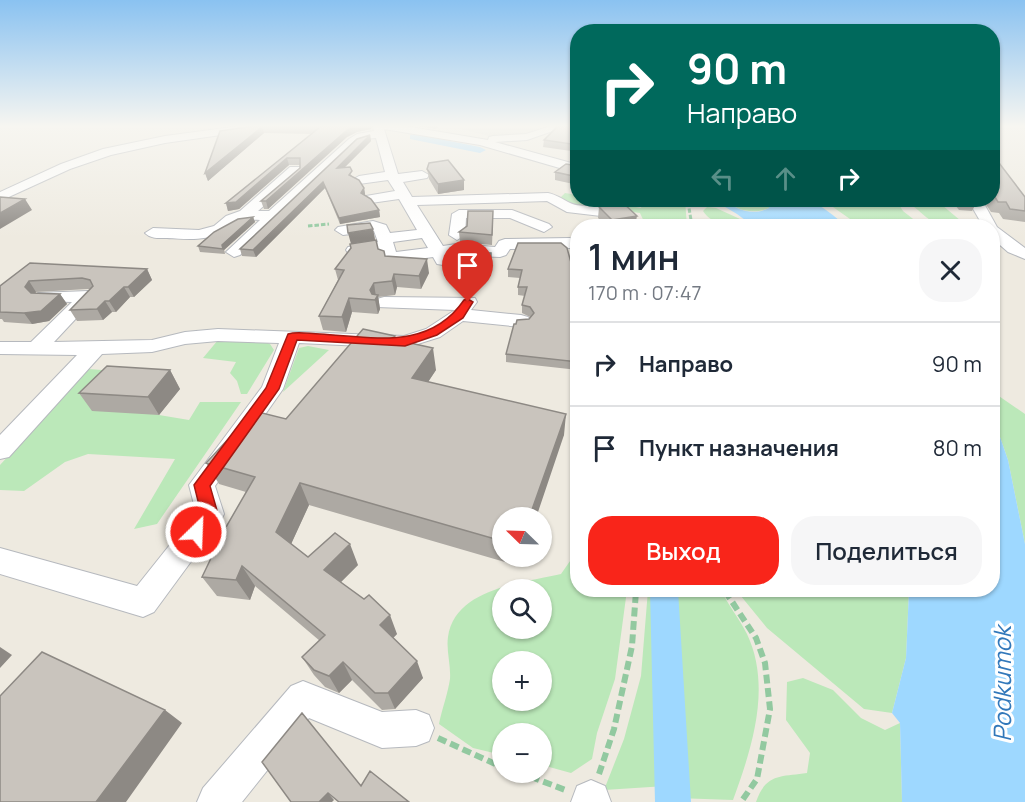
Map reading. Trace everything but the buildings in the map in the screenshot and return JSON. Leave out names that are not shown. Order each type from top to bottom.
[{"type":"street","points":[[0,197],[75,163]]},
{"type":"street","points":[[234,252],[330,163]]},
{"type":"street","points":[[393,163],[401,192],[432,241]]},
{"type":"street","points":[[557,163],[570,167]]},
{"type":"street","points":[[246,214],[296,170]]},
{"type":"street","points":[[359,180],[401,192],[538,197],[559,201],[582,219]]},
{"type":"street","points":[[371,199],[401,192],[423,181]]},
{"type":"street","points":[[571,211],[601,212]]},
{"type":"street","points":[[153,233],[200,235],[219,229],[231,219],[246,214],[272,216]]},
{"type":"street","points":[[385,249],[459,235],[459,214],[513,214],[544,227]]},
{"type":"street","points":[[343,230],[374,226],[381,228],[385,249]]},
{"type":"street","points":[[1000,237],[1014,249],[1025,254]]},
{"type":"street","points":[[385,249],[384,238],[432,241],[456,249],[500,252],[505,243],[570,243]]},
{"type":"street","points":[[354,250],[387,245],[385,249]]},
{"type":"street","points":[[36,348],[87,296],[44,297]]},
{"type":"street","points":[[0,348],[95,349],[109,346],[152,346],[185,338],[218,335],[405,342],[433,333],[459,315],[468,302],[439,305],[384,303]]},
{"type":"street","points":[[459,315],[521,321]]},
{"type":"street","points":[[0,561],[143,602],[210,514],[202,485],[272,389],[292,336]]},
{"type":"street","points":[[0,450],[95,349]]},
{"type":"street","points":[[217,802],[303,698],[382,730],[416,728]]},
{"type":"path","points":[[546,783],[591,801],[614,729],[632,646],[636,597]]},
{"type":"path","points":[[729,597],[759,646],[765,663],[770,709],[757,779],[741,802]]},
{"type":"path","points":[[416,728],[492,762]]},
{"type":"green space","points":[[565,193],[570,194],[570,203],[560,198]]},
{"type":"green space","points":[[595,207],[686,207],[686,219],[643,219],[640,213]]},
{"type":"green space","points":[[707,207],[716,208],[740,219],[710,219],[703,211]]},
{"type":"green space","points":[[736,207],[769,207],[759,211]]},
{"type":"green space","points":[[833,207],[900,207],[913,219],[850,219]]},
{"type":"green space","points":[[914,207],[944,207],[959,219],[930,219]]},
{"type":"green space","points":[[218,340],[260,340],[270,344],[274,350],[247,394],[241,394],[237,381],[230,373],[236,362],[203,358]]},
{"type":"green space","points":[[308,346],[329,350],[283,392],[299,348]]},
{"type":"green space","points":[[88,369],[116,371],[159,415],[189,420],[200,402],[241,402],[157,524],[134,529],[175,459],[88,454],[65,462],[24,491],[0,490],[0,465]]},
{"type":"green space","points":[[1000,397],[1025,414],[1025,544],[1008,460],[1000,437]]},
{"type":"green space","points":[[570,561],[570,597],[626,597],[615,679],[597,733],[592,759],[571,773],[552,768],[552,723],[492,723],[492,753],[473,748],[439,724],[450,679],[448,637],[453,621],[463,608],[492,590],[492,639],[552,639],[552,579],[538,579],[561,574]]},
{"type":"green space","points":[[647,597],[661,597],[666,786],[604,790],[624,739],[641,676]]},
{"type":"green space","points":[[666,597],[725,597],[747,634],[758,675],[759,696],[747,760],[733,800],[676,798]]},
{"type":"green space","points":[[742,597],[909,597],[906,658],[892,713],[864,709],[767,628]]},
{"type":"green space","points":[[803,678],[833,690],[861,718],[885,730],[900,723],[902,802],[756,802],[770,781],[782,776],[807,773],[810,753],[786,720],[787,682]]},
{"type":"water","points":[[725,207],[736,207],[753,212],[769,207],[822,207],[837,219],[744,219]]},
{"type":"water","name":"Podkumok","points":[[1000,437],[1008,460],[1025,544],[1025,802],[902,802],[900,723],[892,713],[906,658],[909,597],[1000,597]]},
{"type":"waterway","points":[[664,597],[673,802]]},
{"type":"route","points":[[196,532],[210,514],[202,485],[272,389],[292,336],[405,342],[433,333],[459,315],[468,302]]}]
